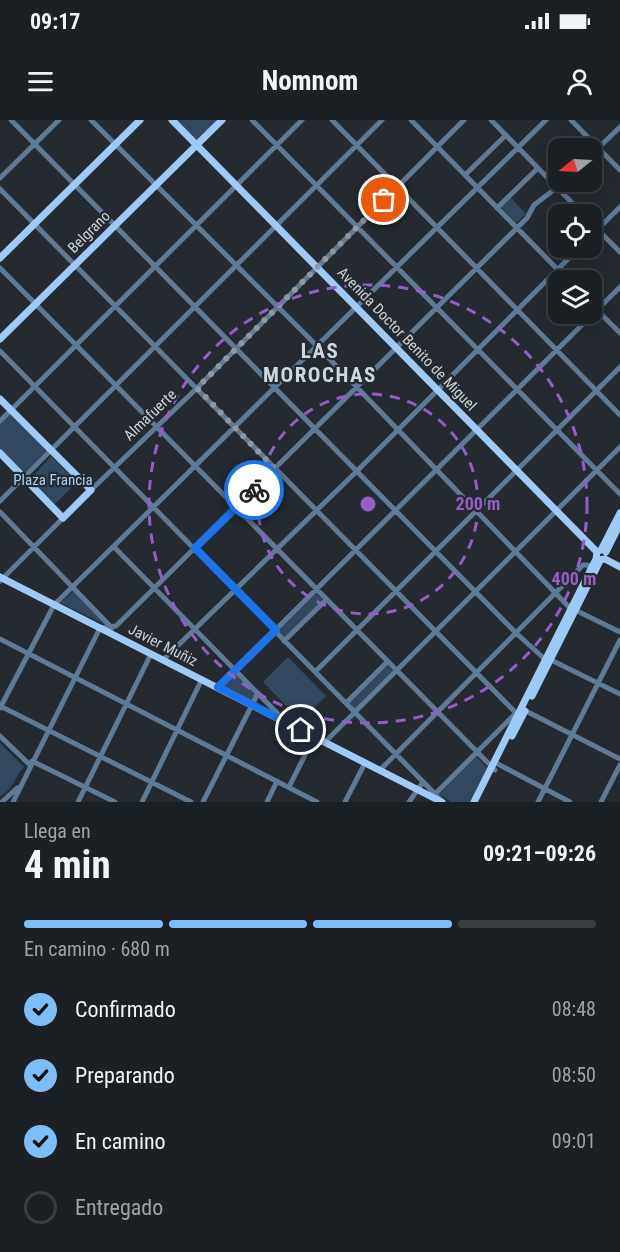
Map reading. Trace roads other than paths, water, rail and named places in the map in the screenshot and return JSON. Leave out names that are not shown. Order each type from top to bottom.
[{"type":"main road","points":[[0,258],[140,120]]},
{"type":"main road","name":"Avenida Doctor Benito de Miguel","points":[[172,120],[556,511],[602,555],[620,567]]},
{"type":"main road","name":"Belgrano","points":[[0,339],[222,120]]},
{"type":"main road","points":[[0,399],[91,490]]},
{"type":"main road","points":[[0,453],[63,518]]},
{"type":"main road","name":"Almafuerte","points":[[63,518],[91,490]]},
{"type":"main road","points":[[574,609],[591,570],[602,555],[620,513]]},
{"type":"main road","points":[[479,802],[518,716],[620,524]]},
{"type":"main road","name":"Avenida Doctor Benito de Miguel","points":[[602,555],[620,562]]},
{"type":"main road","name":"Javier Muñiz","points":[[1,578],[416,789],[434,795],[443,802]]},
{"type":"main road","points":[[474,802],[494,766]]},
{"type":"street","points":[[11,120],[516,633],[548,660],[620,694]]},
{"type":"street","points":[[0,178],[58,120]]},
{"type":"street","points":[[91,120],[318,347],[555,593],[574,609],[620,632]]},
{"type":"street","points":[[252,120],[620,494]]},
{"type":"street","points":[[0,421],[303,120]]},
{"type":"street","points":[[333,120],[620,415]]},
{"type":"street","points":[[0,501],[382,120]]},
{"type":"street","points":[[411,120],[557,269]]},
{"type":"street","name":"Almafuerte","points":[[91,490],[197,388],[464,120]]},
{"type":"street","points":[[491,120],[548,178]]},
{"type":"street","points":[[191,802],[0,707],[54,605],[236,429],[436,227],[546,120]]},
{"type":"street","points":[[571,120],[588,138]]},
{"type":"street","points":[[602,144],[620,127]]},
{"type":"street","points":[[465,175],[506,135]]},
{"type":"street","points":[[602,152],[620,170]]},
{"type":"street","points":[[497,208],[538,168]]},
{"type":"street","points":[[0,189],[518,716],[434,795],[236,589],[0,351]]},
{"type":"street","points":[[13,802],[100,628],[112,628],[154,588],[528,217],[534,205],[549,192]]},
{"type":"street","points":[[562,192],[573,204]]},
{"type":"street","points":[[602,224],[620,207]]},
{"type":"street","points":[[602,234],[620,252]]},
{"type":"street","points":[[163,660],[358,470],[569,258]]},
{"type":"street","points":[[0,268],[476,754],[494,766],[570,802]]},
{"type":"street","points":[[602,305],[620,287]]},
{"type":"street","points":[[602,315],[620,333]]},
{"type":"street","points":[[218,687],[583,324]]},
{"type":"street","points":[[315,672],[620,368]]},
{"type":"street","points":[[325,742],[620,447]]},
{"type":"street","points":[[0,512],[74,586],[112,628]]},
{"type":"street","name":"Almafuerte","points":[[1,578],[63,518]]},
{"type":"street","points":[[114,547],[288,723]]},
{"type":"street","points":[[380,770],[583,565],[588,565],[591,570]]},
{"type":"street","points":[[284,641],[326,600]]},
{"type":"street","points":[[0,639],[317,802]]},
{"type":"street","points":[[537,802],[620,640]]},
{"type":"street","points":[[78,802],[151,654]]},
{"type":"street","points":[[346,703],[387,662]]},
{"type":"street","points":[[142,802],[202,679]]},
{"type":"street","points":[[202,802],[258,693]]},
{"type":"street","points":[[523,709],[620,759]]},
{"type":"street","points":[[0,736],[31,763],[115,802]]},
{"type":"street","points":[[289,787],[314,737]]},
{"type":"street","points":[[345,802],[365,763]]},
{"type":"street","points":[[601,802],[620,765]]},
{"type":"street","points":[[267,802],[277,782]]},
{"type":"street","points":[[409,802],[423,782]]},
{"type":"street","points":[[2,802],[21,785]]},
{"type":"district","name":"LAS MOROCHAS","points":[[320,363]]},
{"type":"park label","name":"Plaza Francia","points":[[53,480]]}]
